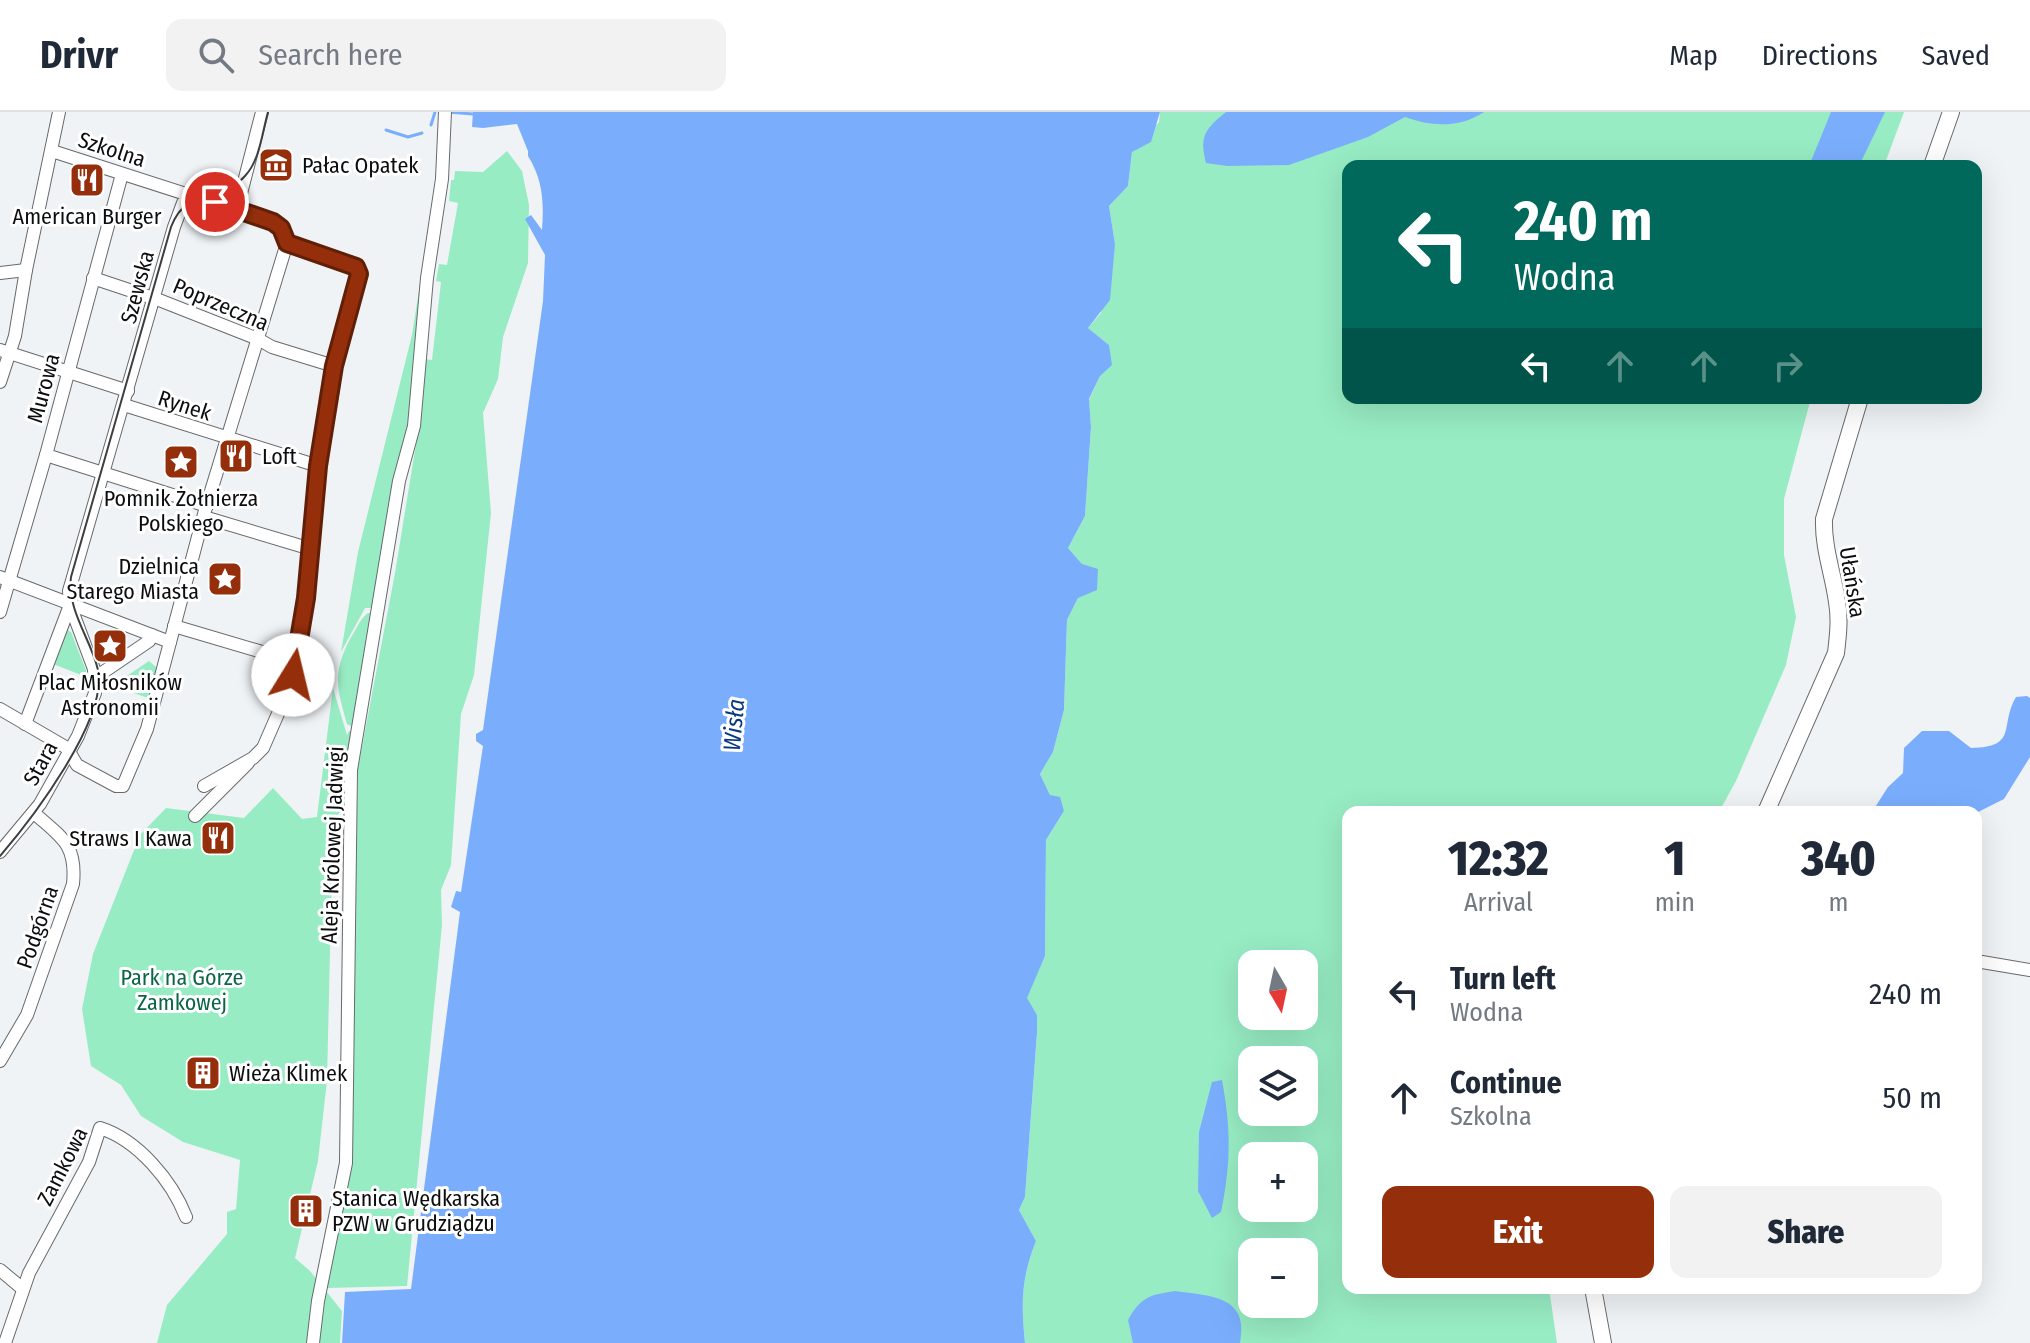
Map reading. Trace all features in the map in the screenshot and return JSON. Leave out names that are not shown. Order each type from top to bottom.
[{"type":"main road","points":[[1934,160],[1951,112]]},
{"type":"main road","name":"Ułańska","points":[[1769,806],[1836,653],[1839,630],[1837,601],[1827,563],[1824,519],[1858,404]]},
{"type":"main road","points":[[1594,1294],[1603,1343]]},
{"type":"street","points":[[0,382],[59,112]]},
{"type":"street","points":[[237,209],[262,112]]},
{"type":"street","name":"Aleja Królowej Jadwigi","points":[[313,1343],[318,1301],[346,1163],[351,770],[399,481],[414,426],[427,278],[442,179],[445,112]]},
{"type":"street","name":"Szkolna","points":[[52,151],[273,222],[281,228],[287,243]]},
{"type":"street","name":"Murowa","points":[[0,612],[4,578],[46,455],[122,174]]},
{"type":"street","name":"Szewska","points":[[126,397],[180,211],[183,203],[195,196]]},
{"type":"street","points":[[195,816],[232,782],[271,734],[288,691],[306,598],[318,466],[334,366],[358,281],[356,267],[287,243],[227,439],[318,466]]},
{"type":"street","points":[[0,273],[26,270]]},
{"type":"street","name":"Poprzeczna","points":[[93,278],[154,298],[272,347],[334,366]]},
{"type":"street","points":[[5,351],[68,371],[126,397]]},
{"type":"street","name":"Rynek","points":[[25,724],[70,605],[69,591],[126,397],[227,439],[147,729],[123,786],[116,786],[77,765],[69,752]]},
{"type":"street","points":[[46,455],[105,473],[311,549]]},
{"type":"street","points":[[4,578],[170,642]]},
{"type":"street","points":[[70,605],[96,677],[149,641],[152,635]]},
{"type":"street","points":[[174,626],[295,659]]},
{"type":"street","name":"Stara","points":[[3,842],[34,813],[69,752],[93,701],[96,677]]},
{"type":"street","points":[[0,709],[69,752]]},
{"type":"street","points":[[204,786],[253,758]]},
{"type":"street","name":"Podgórna","points":[[0,1061],[27,1015],[73,884],[75,868],[72,851],[61,835],[34,813]]},
{"type":"street","points":[[1982,962],[2030,970]]},
{"type":"street","name":"Zamkowa","points":[[23,1289],[89,1162],[100,1128],[117,1133],[143,1156],[170,1186],[186,1217]]},
{"type":"street","points":[[0,1270],[23,1289],[5,1343]]},
{"type":"green space","points":[[1160,112],[1904,112],[1886,160],[1342,160],[1342,404],[1809,404],[1784,499],[1784,555],[1796,617],[1786,665],[1722,806],[1342,806],[1342,1294],[1550,1294],[1557,1343],[1025,1343],[1023,1291],[1036,1241],[1019,1210],[1025,1197],[1037,1034],[1037,1015],[1026,998],[1045,956],[1046,840],[1064,811],[1050,795],[1040,774],[1053,752],[1064,710],[1067,620],[1078,598],[1082,564],[1068,548],[1085,516],[1091,427],[1089,400],[1109,345],[1088,328],[1101,313],[1115,244],[1109,206],[1128,186],[1132,152],[1159,122]]},
{"type":"green space","points":[[507,151],[522,171],[529,205],[528,263],[503,337],[498,379],[483,413],[491,513],[474,675],[461,714],[451,865],[441,890],[442,925],[407,1286],[327,1288],[348,1187],[358,768],[417,438],[424,359],[432,360],[441,282],[436,281],[439,264],[447,265],[458,203],[449,201],[451,180],[454,180],[455,171],[483,172]]},
{"type":"green space","points":[[420,284],[412,414],[372,608],[365,608],[341,652],[358,552],[412,335]]},
{"type":"green space","points":[[368,613],[372,613],[353,727],[347,724],[339,691],[339,672],[344,651]]},
{"type":"green space","points":[[66,629],[71,632],[89,678],[53,664]]},
{"type":"green space","points":[[149,661],[157,668],[148,698],[116,687],[115,684]]},
{"type":"green space","name":"Park na Górze Zamkowej","points":[[333,688],[347,735],[353,731],[347,812],[339,813],[333,826],[327,1080],[318,1161],[295,1258],[310,1271],[342,1311],[340,1343],[157,1343],[167,1305],[227,1234],[227,1212],[236,1209],[240,1160],[183,1142],[141,1116],[121,1085],[91,1066],[82,1009],[93,954],[140,835],[166,808],[244,818],[273,788],[302,819],[317,817]]},
{"type":"water","name":"Wisła","points":[[473,112],[1160,112],[1151,142],[1132,152],[1128,186],[1109,206],[1115,244],[1110,300],[1088,328],[1109,345],[1112,365],[1100,376],[1089,399],[1091,427],[1085,516],[1068,548],[1082,564],[1098,569],[1097,590],[1078,598],[1067,620],[1064,710],[1053,752],[1040,774],[1050,795],[1060,797],[1064,811],[1046,840],[1045,956],[1027,998],[1037,1015],[1037,1033],[1025,1197],[1019,1210],[1036,1241],[1023,1291],[1025,1343],[342,1343],[345,1292],[411,1289],[460,912],[451,907],[456,891],[461,892],[483,746],[476,741],[476,734],[483,730],[543,301],[545,255],[525,219],[531,215],[542,230],[542,201],[537,174],[517,124],[472,127]]},
{"type":"water","points":[[1226,112],[1484,112],[1465,121],[1446,124],[1425,123],[1405,117],[1368,137],[1289,165],[1227,166],[1206,163],[1204,139],[1213,123]]},
{"type":"water","points":[[1831,112],[1885,112],[1862,160],[1811,160]]},
{"type":"water","points":[[2016,697],[2030,698],[2030,757],[2004,799],[1982,810],[1982,806],[1876,806],[1888,787],[1903,773],[1904,748],[1922,731],[1949,731],[1971,748],[1996,744],[2005,733]]},
{"type":"water","points":[[1222,1080],[1228,1130],[1227,1178],[1221,1212],[1212,1218],[1198,1191],[1199,1132],[1212,1082]]},
{"type":"water","points":[[1175,1291],[1224,1301],[1238,1314],[1240,1343],[1133,1343],[1128,1320],[1137,1306],[1152,1296]]},
{"type":"waterway","points":[[431,125],[435,112]]},
{"type":"waterway","points":[[447,112],[473,114]]},
{"type":"waterway","points":[[386,130],[408,137],[422,133]]},
{"type":"tram line","points":[[0,856],[30,819],[64,768],[80,741],[98,691],[98,670],[76,613],[71,577],[171,227],[186,205],[226,189],[245,176],[257,154],[268,112]]},
{"type":"place","name":"Pałac Opatek","points":[[276,165]]},
{"type":"place","name":"American Burger","points":[[87,180]]},
{"type":"place","name":"Loft","points":[[236,456]]},
{"type":"place","name":"Pomnik Żołnierza Polskiego","points":[[181,462]]},
{"type":"place","name":"Dzielnica Starego Miasta","points":[[225,579]]},
{"type":"place","name":"Plac Miłosników Astronomii","points":[[110,646]]},
{"type":"place","name":"Straws I Kawa","points":[[218,838]]},
{"type":"place","name":"Wieża Klimek","points":[[203,1073]]},
{"type":"place","name":"Stanica Wędkarska PZW w Grudziądzu","points":[[306,1211]]},
{"type":"route","points":[[215,202],[273,222],[281,228],[287,243],[356,267],[359,274],[334,366],[318,466],[306,598],[293,675]]}]
